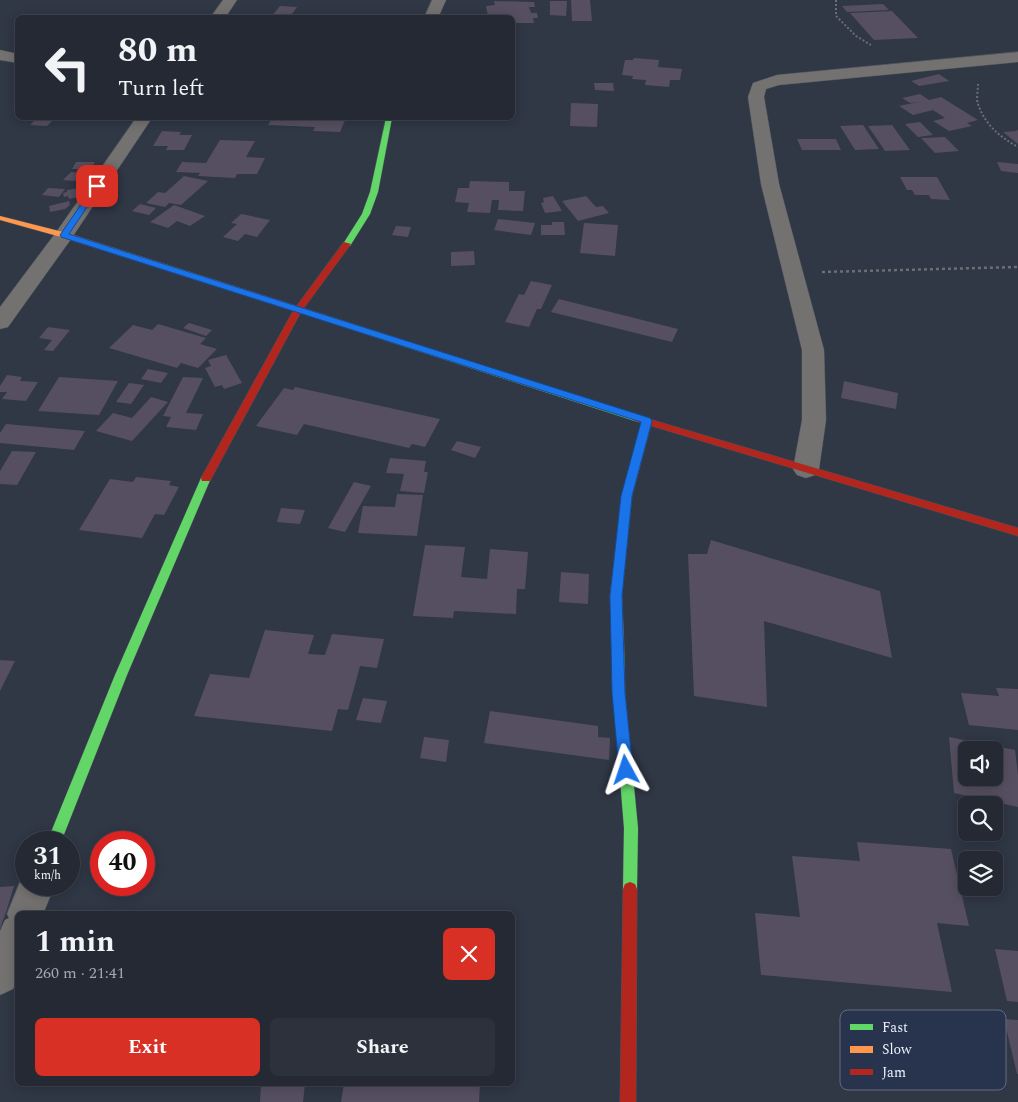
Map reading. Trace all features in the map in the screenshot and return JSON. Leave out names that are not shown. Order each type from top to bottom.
[{"type":"street","points":[[219,15],[230,0]]},
{"type":"street","points":[[432,15],[439,0]]},
{"type":"street","points":[[0,55],[15,58]]},
{"type":"street","points":[[806,469],[814,420],[813,350],[770,184],[756,97],[759,86],[777,80],[1018,57]]},
{"type":"street","points":[[0,322],[64,235],[143,120]]},
{"type":"street","points":[[58,831],[122,675],[209,472],[297,311],[341,254],[366,214],[374,192],[389,120]]},
{"type":"street","points":[[0,218],[64,235],[297,311],[647,421],[1018,532]]},
{"type":"street","points":[[628,1102],[631,828],[618,693],[616,596],[627,496],[647,421]]},
{"type":"street","points":[[26,911],[32,896]]},
{"type":"street","points":[[0,976],[15,940]]},
{"type":"path","points":[[836,0],[836,16],[856,36],[914,67]]},
{"type":"path","points":[[968,61],[976,72],[977,103],[998,136],[1018,148]]},
{"type":"path","points":[[792,273],[1018,267]]},
{"type":"building","points":[[571,0],[590,0],[592,21],[572,21]]},
{"type":"building","points":[[494,1],[534,2],[535,7],[529,7],[531,13],[537,13],[538,18],[533,18],[534,23],[515,23],[515,15],[488,15],[486,6],[495,5]]},
{"type":"building","points":[[550,1],[567,1],[566,16],[550,15]]},
{"type":"building","points":[[883,4],[889,10],[847,12],[842,6]]},
{"type":"building","points":[[280,6],[297,7],[291,15],[272,15]]},
{"type":"building","points":[[892,11],[918,38],[874,40],[850,13]]},
{"type":"building","points":[[634,58],[659,60],[658,67],[682,69],[680,80],[670,80],[669,87],[645,85],[646,80],[632,79],[633,76],[622,75],[625,60],[633,60]]},
{"type":"building","points":[[939,74],[949,81],[919,86],[911,81]]},
{"type":"building","points":[[594,83],[613,83],[614,91],[595,90]]},
{"type":"building","points":[[920,94],[929,100],[941,97],[978,120],[967,123],[972,126],[949,131],[933,121],[945,118],[933,110],[913,115],[899,106],[918,102],[910,103],[902,98]]},
{"type":"building","points":[[571,103],[598,104],[597,127],[570,126]]},
{"type":"building","points":[[35,120],[53,120],[47,126],[30,125]]},
{"type":"building","points":[[271,120],[345,120],[340,132],[313,131],[315,127],[268,125]]},
{"type":"building","points":[[920,122],[933,135],[918,137],[905,124]]},
{"type":"building","points":[[863,125],[879,149],[855,150],[840,126]]},
{"type":"building","points":[[892,125],[910,150],[885,151],[868,126]]},
{"type":"building","points":[[1018,130],[1018,144],[1003,132],[1016,131]]},
{"type":"building","points":[[162,131],[181,132],[179,135],[192,135],[184,150],[166,150],[168,146],[153,146]]},
{"type":"building","points":[[945,137],[959,151],[935,153],[921,138]]},
{"type":"building","points":[[797,139],[836,139],[841,150],[802,150]]},
{"type":"building","points":[[220,140],[255,141],[246,157],[265,158],[257,174],[237,174],[235,178],[198,176],[200,173],[176,172],[182,162],[206,163]]},
{"type":"building","points":[[76,162],[95,162],[91,169],[72,169]]},
{"type":"building","points":[[997,162],[1018,164],[1018,173],[1001,171]]},
{"type":"building","points":[[71,172],[83,173],[75,181],[63,180]]},
{"type":"building","points":[[184,176],[208,181],[181,205],[169,203],[165,207],[146,203],[158,192],[165,193]]},
{"type":"building","points":[[900,177],[937,177],[950,200],[931,199],[929,195],[915,195],[912,190],[907,190]]},
{"type":"building","points":[[470,181],[509,182],[509,191],[525,191],[523,211],[498,210],[499,200],[492,200],[490,213],[467,212],[469,203],[455,202],[458,188],[469,188]]},
{"type":"building","points":[[48,188],[65,189],[59,197],[42,195]]},
{"type":"building","points":[[79,188],[80,192],[76,192],[78,197],[69,199],[68,196],[64,197],[63,193],[67,192],[67,190]]},
{"type":"building","points":[[553,196],[562,211],[545,213],[541,203],[544,202],[543,198]]},
{"type":"building","points":[[586,196],[596,207],[603,206],[609,213],[578,221],[562,201]]},
{"type":"building","points":[[69,201],[70,205],[65,209],[50,212],[49,206]]},
{"type":"building","points":[[140,204],[156,208],[149,215],[132,211]]},
{"type":"building","points":[[174,205],[205,216],[190,226],[177,221],[168,228],[150,222]]},
{"type":"building","points":[[241,214],[270,220],[257,237],[245,234],[238,241],[223,237],[237,224],[231,223]]},
{"type":"building","points":[[498,219],[535,223],[531,235],[494,230]]},
{"type":"building","points":[[552,222],[564,222],[565,235],[541,235],[541,225],[552,225]]},
{"type":"building","points":[[584,223],[618,225],[615,256],[580,253]]},
{"type":"building","points":[[396,226],[411,227],[408,237],[392,235]]},
{"type":"building","points":[[474,251],[475,265],[451,266],[451,252]]},
{"type":"building","points":[[531,281],[552,285],[541,309],[537,309],[529,327],[505,322],[519,294],[524,295]]},
{"type":"building","points":[[559,299],[678,329],[672,342],[551,312]]},
{"type":"building","points":[[189,323],[212,330],[206,336],[183,328]]},
{"type":"building","points":[[158,324],[206,338],[200,344],[217,349],[198,368],[181,363],[177,368],[109,348],[133,325],[152,330]]},
{"type":"building","points":[[48,327],[70,330],[53,351],[44,350],[52,340],[39,338]]},
{"type":"building","points":[[226,355],[242,383],[224,389],[222,385],[215,387],[205,368],[211,366],[208,360]]},
{"type":"building","points":[[148,369],[168,373],[161,383],[141,379]]},
{"type":"building","points":[[7,375],[22,377],[20,381],[38,382],[26,401],[2,399],[7,392],[0,392],[0,386]]},
{"type":"building","points":[[59,377],[118,381],[99,415],[38,411]]},
{"type":"building","points":[[183,377],[203,378],[186,413],[203,414],[196,430],[166,427],[171,417],[163,416]]},
{"type":"building","points":[[844,381],[898,393],[896,409],[841,398]]},
{"type":"building","points":[[129,383],[144,385],[131,404],[116,402]]},
{"type":"building","points":[[295,387],[440,419],[425,447],[412,444],[409,448],[304,424],[297,435],[256,426],[284,388],[293,390]]},
{"type":"building","points":[[151,397],[168,402],[132,441],[96,431],[113,413],[132,418]]},
{"type":"building","points":[[6,424],[85,431],[74,450],[0,443],[0,433]]},
{"type":"building","points":[[457,441],[481,447],[475,458],[451,450]]},
{"type":"building","points":[[12,451],[36,452],[17,485],[0,484],[0,471]]},
{"type":"building","points":[[390,458],[426,461],[424,472],[428,472],[424,493],[400,491],[404,474],[386,473]]},
{"type":"building","points":[[136,477],[171,481],[169,485],[179,487],[164,515],[155,514],[142,538],[79,530],[110,479],[133,482]]},
{"type":"building","points":[[354,482],[371,486],[345,532],[328,528]]},
{"type":"building","points":[[397,494],[423,495],[417,536],[358,533],[363,506],[395,507]]},
{"type":"building","points":[[281,508],[305,510],[300,524],[277,522]]},
{"type":"building","points":[[711,540],[880,591],[892,658],[764,621],[767,707],[694,696],[688,554],[707,554]]},
{"type":"building","points":[[425,545],[465,547],[461,577],[487,579],[490,549],[528,552],[525,589],[517,589],[516,614],[454,611],[453,618],[413,616]]},
{"type":"building","points":[[561,572],[589,574],[588,604],[559,602]]},
{"type":"building","points":[[265,630],[314,635],[308,654],[325,655],[332,634],[384,639],[377,668],[360,666],[348,710],[338,709],[332,731],[194,716],[210,674],[249,678]]},
{"type":"building","points":[[0,660],[15,661],[0,691]]},
{"type":"building","points":[[996,688],[1018,689],[1018,730],[969,725],[961,693],[999,696]]},
{"type":"building","points":[[363,698],[387,701],[381,723],[356,720]]},
{"type":"building","points":[[490,711],[598,726],[598,737],[610,738],[609,760],[484,743]]},
{"type":"building","points":[[424,737],[449,740],[446,762],[420,758]]},
{"type":"building","points":[[949,737],[969,741],[958,741],[958,786],[1003,786],[1003,748],[1015,750],[1018,775],[1018,807],[1003,804],[1003,796],[968,796],[954,793]]},
{"type":"building","points":[[857,842],[951,849],[958,879],[958,896],[962,896],[969,926],[937,923],[952,992],[761,975],[755,913],[800,917],[792,856],[860,861]]},
{"type":"building","points":[[14,886],[7,909],[0,929],[0,887]]},
{"type":"building","points":[[995,949],[1018,951],[1018,1002],[1007,1001]]},
{"type":"building","points":[[1006,1019],[1018,1020],[1017,1074],[1006,1027]]},
{"type":"building","points":[[261,1086],[305,1086],[303,1102],[260,1102]]},
{"type":"building","points":[[344,1086],[480,1086],[479,1102],[341,1102]]},
{"type":"traffic: fast","points":[[347,244],[366,214],[374,192],[389,120]]},
{"type":"traffic: fast","points":[[322,317],[639,419]]},
{"type":"traffic: fast","points":[[58,831],[121,675],[206,478]]},
{"type":"traffic: fast","points":[[618,645],[619,693],[631,828],[630,889]]},
{"type":"traffic: slow","points":[[0,218],[64,235],[322,317]]},
{"type":"traffic: slow","points":[[618,645],[616,595],[627,496],[647,421]]},
{"type":"traffic: jam","points":[[206,478],[297,311],[347,244]]},
{"type":"traffic: jam","points":[[639,419],[1018,532]]},
{"type":"traffic: jam","points":[[628,1102],[630,889]]},
{"type":"route","points":[[97,186],[64,235],[297,311],[647,421],[627,496],[616,596],[618,693],[626,770]]}]
